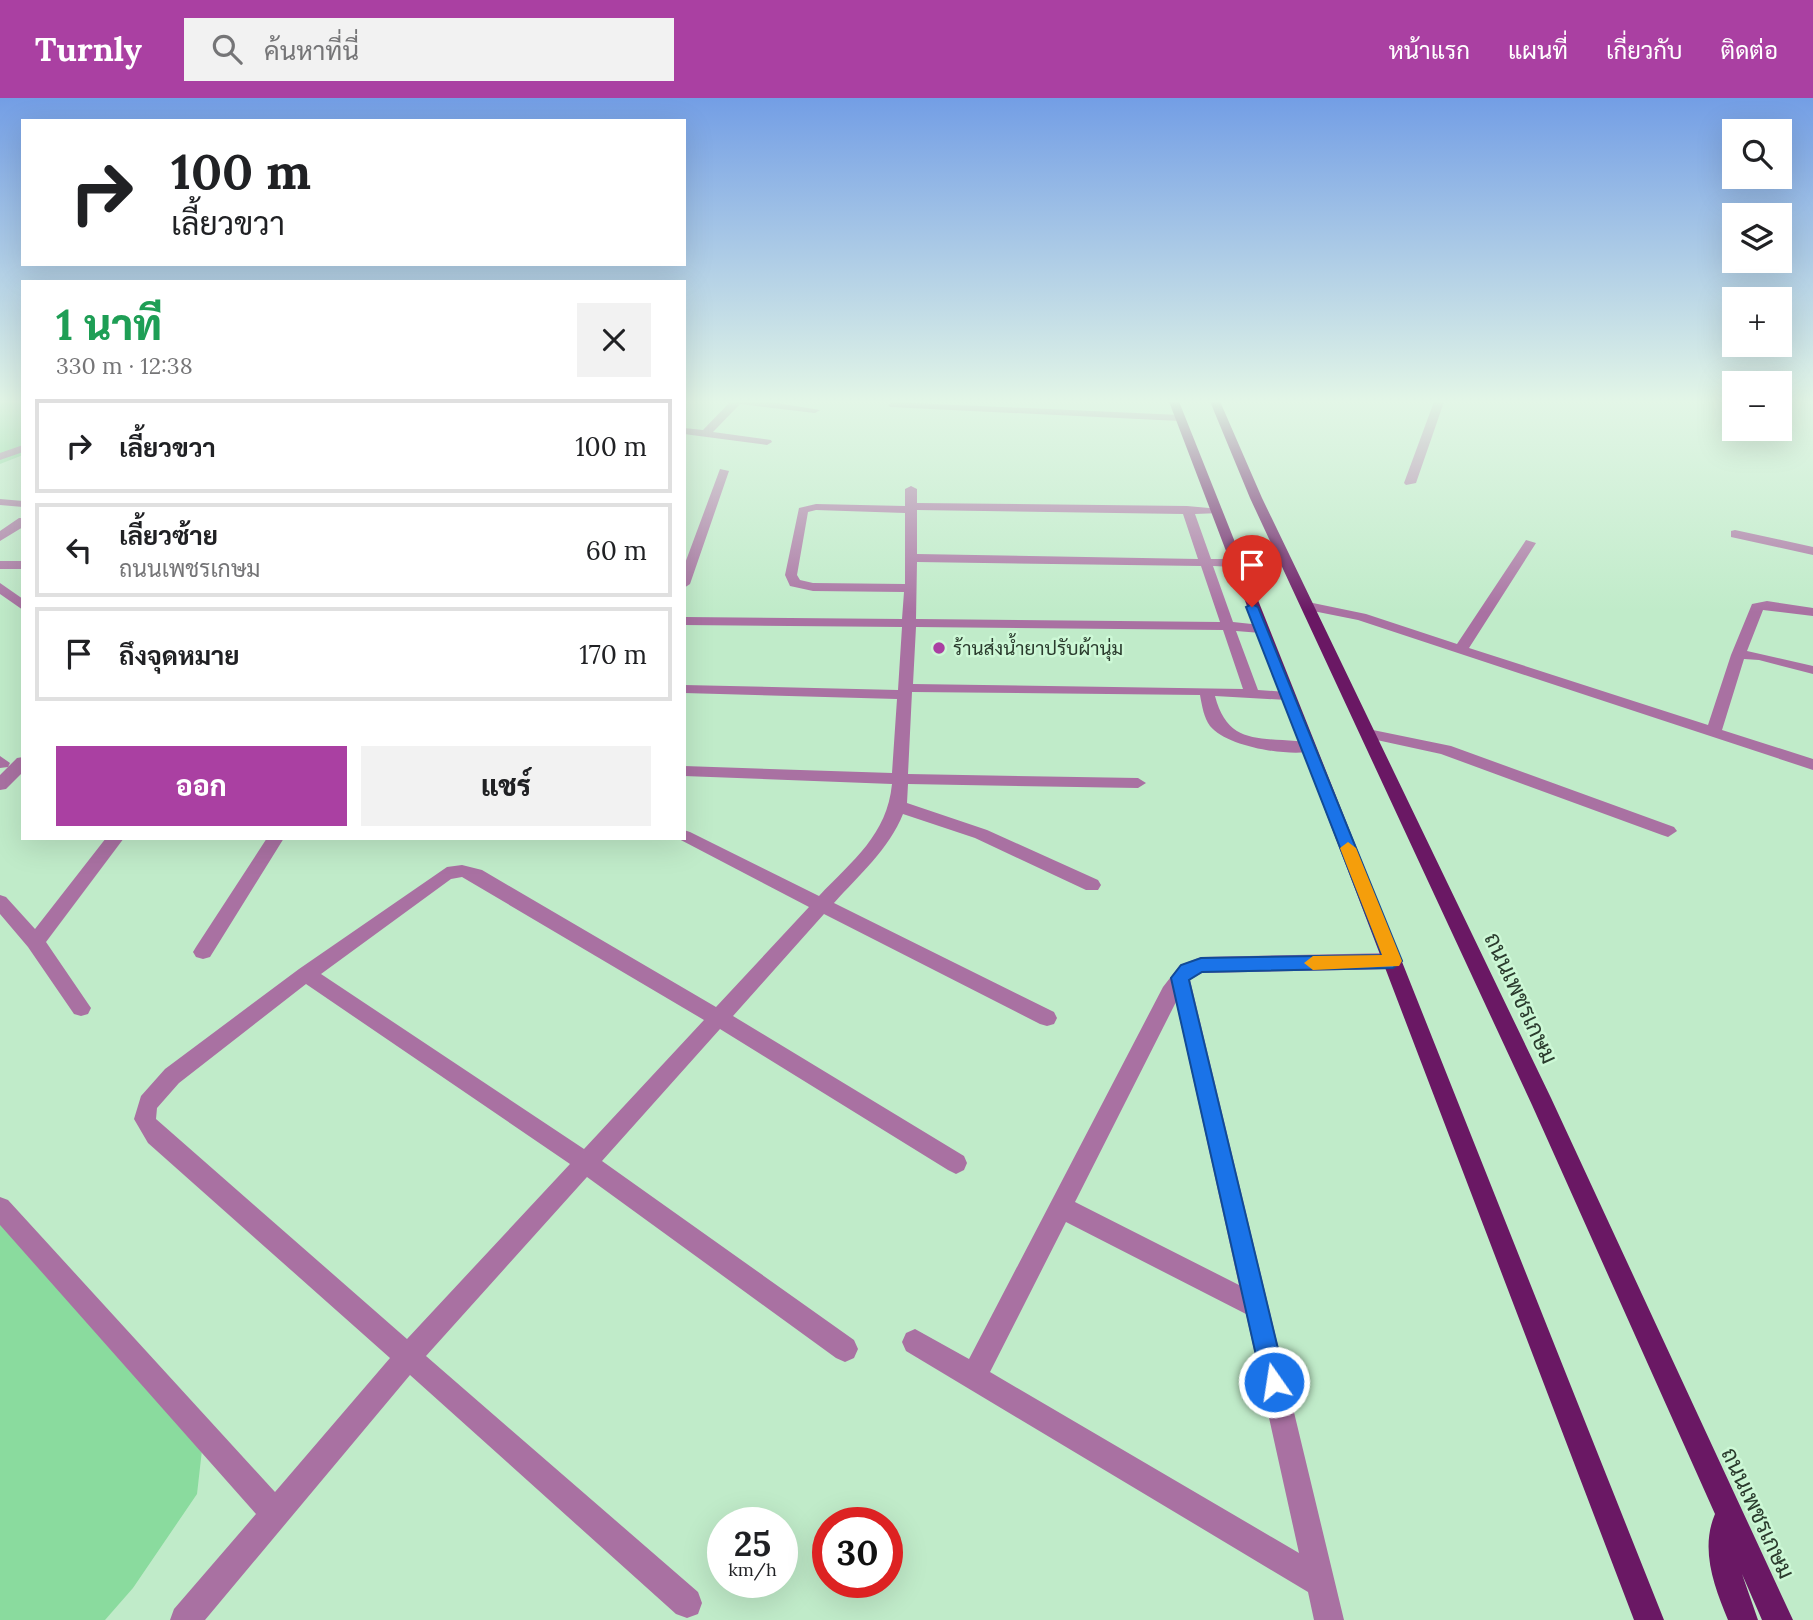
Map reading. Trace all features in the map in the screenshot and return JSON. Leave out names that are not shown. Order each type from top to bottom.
[{"type":"main road","points":[[1200,470],[1649,1620]]},
{"type":"main road","name":"ถนนเพชรเกษม","points":[[1244,470],[1779,1620]]},
{"type":"main road","points":[[1730,1514],[1724,1522],[1726,1564],[1729,1586],[1744,1620]]},
{"type":"street","points":[[1410,483],[1415,470]]},
{"type":"street","points":[[686,578],[723,471]]},
{"type":"street","points":[[185,1620],[407,1358],[888,830],[898,806],[906,692],[911,588],[911,489]]},
{"type":"street","points":[[911,588],[795,583],[791,575],[802,514],[807,508],[1187,509],[1210,496]]},
{"type":"street","points":[[0,502],[21,504]]},
{"type":"street","points":[[1187,509],[1251,692]]},
{"type":"street","points":[[0,537],[21,522]]},
{"type":"street","points":[[1735,534],[1813,551]]},
{"type":"street","points":[[1460,650],[1530,543]]},
{"type":"street","points":[[911,558],[1236,563]]},
{"type":"street","points":[[0,565],[21,565]]},
{"type":"street","points":[[0,587],[21,604]]},
{"type":"street","points":[[1713,734],[1738,655],[1757,607],[1767,605],[1813,612]]},
{"type":"street","points":[[1308,606],[1361,617],[1813,765]]},
{"type":"street","points":[[686,621],[1227,626],[1261,629]]},
{"type":"street","points":[[1738,655],[1759,656],[1813,670]]},
{"type":"street","points":[[686,689],[906,692],[1206,691],[1287,695]]},
{"type":"street","points":[[1206,691],[1215,722],[1225,731],[1260,742],[1308,747]]},
{"type":"street","points":[[1368,734],[1446,750],[1668,831]]},
{"type":"street","points":[[0,785],[21,764]]},
{"type":"street","points":[[686,771],[900,779],[1138,782]]},
{"type":"street","points":[[898,806],[981,834],[1092,885]]},
{"type":"street","points":[[686,837],[1047,1018]]},
{"type":"street","points":[[35,943],[114,840]]},
{"type":"street","points":[[203,952],[275,840]]},
{"type":"street","points":[[687,1602],[407,1358],[168,1144],[150,1132],[144,1120],[145,1108],[153,1094],[172,1076],[306,974],[447,873],[462,871],[476,875],[718,1017],[956,1163]]},
{"type":"street","points":[[0,902],[35,943],[80,1008]]},
{"type":"street","points":[[974,1377],[1180,978],[1187,970],[1201,965],[1393,961]]},
{"type":"street","points":[[306,974],[585,1162],[845,1349]]},
{"type":"street","points":[[1180,978],[1329,1620]]},
{"type":"street","points":[[1061,1207],[1256,1307]]},
{"type":"street","points":[[0,1208],[274,1512]]},
{"type":"street","points":[[915,1342],[1321,1583]]},
{"type":"green space","points":[[0,1222],[202,1450],[197,1494],[133,1588],[105,1620],[0,1620]]},
{"type":"slow traffic","points":[[1313,963],[1393,961],[1348,848]]},
{"type":"place","name":"ร้านส่งน้ำยาปรับผ้านุ่ม","points":[[939,648]]},
{"type":"route","points":[[1252,607],[1393,961],[1201,965],[1187,970],[1180,978],[1274,1382]]}]
